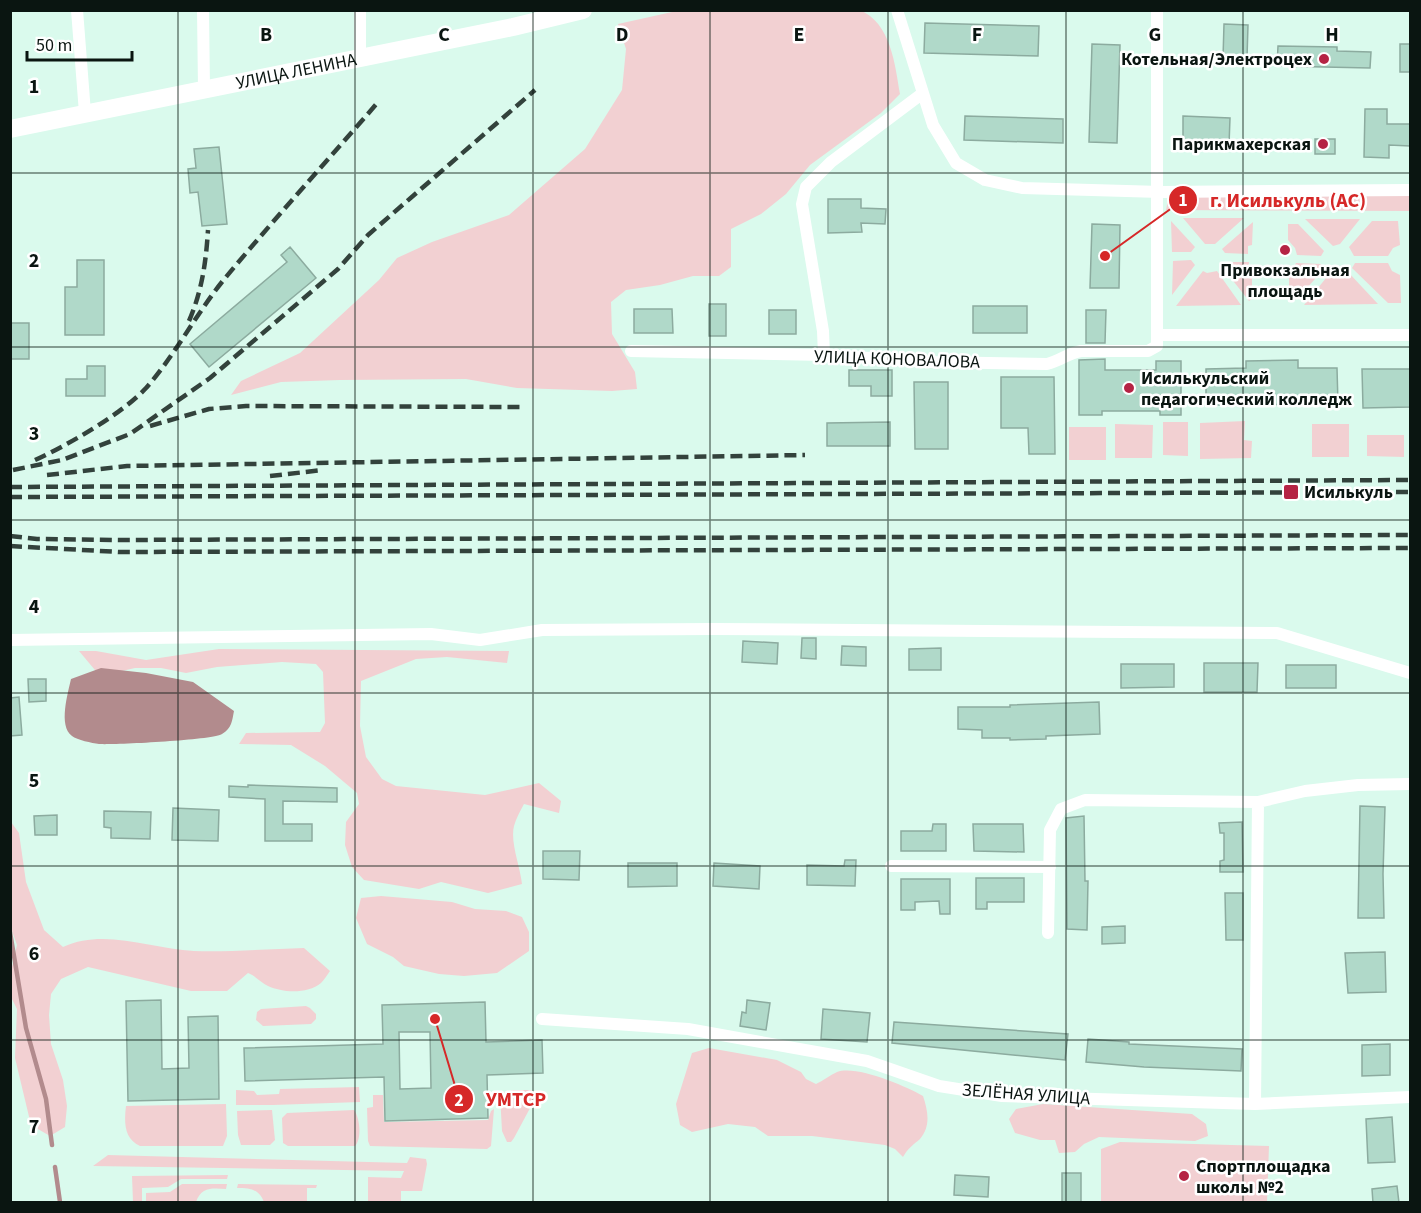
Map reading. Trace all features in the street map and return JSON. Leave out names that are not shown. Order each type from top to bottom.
[{"type":"street","points":[[77,10],[85,113]]},
{"type":"street","points":[[203,10],[204,89]]},
{"type":"street","points":[[360,10],[360,58]]},
{"type":"street","name":"УЛИЦА ЛЕНИНА","points":[[10,129],[513,27],[583,10]]},
{"type":"street","points":[[897,10],[933,125],[956,163],[985,180],[1022,188],[1158,192],[1410,190]]},
{"type":"street","points":[[1156,10],[1158,340]]},
{"type":"street","points":[[824,356],[823,331],[802,204],[806,187],[831,162],[923,93]]},
{"type":"street","name":"УЛИЦА КОНОВАЛОВА","points":[[631,351],[1047,364],[1059,362],[1071,353],[1081,351],[1148,351],[1158,340],[1410,335]]},
{"type":"street","points":[[10,640],[431,634],[480,639],[542,630],[690,629],[1277,633],[1410,672]]},
{"type":"street","points":[[1048,933],[1050,830],[1061,809],[1085,800],[1258,802],[1305,791],[1410,784]]},
{"type":"street","points":[[1256,1104],[1258,802]]},
{"type":"street","points":[[891,866],[1050,867]]},
{"type":"street","name":"ЗЕЛЁНАЯ УЛИЦА","points":[[542,1019],[688,1029],[867,1061],[939,1086],[1002,1096],[1256,1104],[1410,1096]]},
{"type":"shaded area","points":[[859,10],[870,16],[885,34],[893,58],[900,94],[881,113],[810,165],[786,194],[761,214],[731,229],[731,267],[719,276],[693,276],[660,285],[626,290],[611,302],[612,334],[635,372],[637,389],[612,391],[517,388],[466,379],[340,380],[281,382],[231,395],[241,381],[300,353],[379,280],[397,258],[432,242],[509,215],[585,149],[622,90],[626,49],[618,24],[672,12]]},
{"type":"shaded area","points":[[1174,195],[1410,196],[1410,211],[1166,210],[1168,200]]},
{"type":"shaded area","points":[[1183,218],[1244,218],[1215,244],[1205,244]]},
{"type":"shaded area","points":[[1305,219],[1360,219],[1340,244],[1333,246]]},
{"type":"shaded area","points":[[1171,221],[1195,247],[1191,252],[1172,252]]},
{"type":"shaded area","points":[[1372,221],[1398,221],[1400,245],[1393,248],[1388,256],[1354,256],[1349,247]]},
{"type":"shaded area","points":[[1253,222],[1252,245],[1248,246],[1248,254],[1225,253],[1222,249]]},
{"type":"shaded area","points":[[1288,224],[1298,224],[1324,251],[1321,256],[1297,255],[1295,248],[1288,240]]},
{"type":"shaded area","points":[[1191,260],[1195,265],[1172,295],[1173,261]]},
{"type":"shaded area","points":[[1225,262],[1249,262],[1248,272],[1252,272],[1252,299],[1249,301],[1223,268]]},
{"type":"shaded area","points":[[1296,263],[1321,264],[1323,270],[1298,298],[1289,298],[1289,276]]},
{"type":"shaded area","points":[[1355,263],[1388,263],[1392,271],[1400,275],[1401,303],[1388,303],[1352,268]]},
{"type":"shaded area","points":[[1203,271],[1207,273],[1217,271],[1241,305],[1176,306]]},
{"type":"shaded area","points":[[1331,272],[1337,274],[1348,272],[1378,304],[1304,305]]},
{"type":"shaded area","points":[[1245,421],[1244,440],[1252,441],[1251,458],[1200,459],[1200,423]]},
{"type":"shaded area","points":[[1163,422],[1188,422],[1188,456],[1163,455]]},
{"type":"shaded area","points":[[1115,424],[1153,425],[1152,458],[1115,458]]},
{"type":"shaded area","points":[[1312,424],[1349,424],[1349,457],[1312,457]]},
{"type":"shaded area","points":[[1069,427],[1106,427],[1106,460],[1069,460]]},
{"type":"shaded area","points":[[1367,435],[1404,435],[1404,457],[1367,456]]},
{"type":"shaded area","points":[[219,649],[509,651],[507,663],[447,657],[416,659],[361,681],[360,726],[366,757],[382,779],[396,786],[485,795],[539,783],[561,801],[559,813],[524,804],[518,815],[513,839],[522,884],[488,893],[441,882],[419,889],[364,880],[352,867],[345,845],[346,822],[359,804],[357,793],[325,766],[291,745],[239,744],[246,733],[320,732],[325,723],[323,672],[316,664],[282,662],[217,667],[186,673],[161,668],[135,668],[100,676],[79,651],[96,651],[146,660]]},
{"type":"shaded area","points":[[101,668],[146,673],[193,682],[234,711],[231,724],[222,734],[183,740],[99,744],[77,739],[68,731],[65,717],[71,679]]},
{"type":"shaded area","points":[[11,822],[19,833],[26,882],[44,930],[63,947],[95,939],[112,939],[194,951],[304,948],[330,971],[316,987],[302,991],[281,990],[268,986],[248,973],[227,991],[191,991],[88,967],[61,979],[51,994],[49,1015],[51,1044],[63,1080],[67,1106],[65,1127],[50,1136],[31,1125],[15,1058],[17,1009],[11,997],[11,971],[17,945],[11,928]]},
{"type":"shaded area","points":[[381,896],[452,902],[475,909],[506,911],[522,917],[529,932],[529,951],[497,973],[464,976],[439,974],[404,966],[393,957],[367,944],[356,918],[361,898]]},
{"type":"shaded area","points":[[306,1006],[316,1014],[316,1019],[311,1024],[263,1026],[256,1020],[257,1012],[261,1009]]},
{"type":"shaded area","points":[[709,1048],[777,1060],[801,1072],[806,1079],[816,1084],[837,1072],[846,1071],[856,1071],[893,1082],[923,1096],[927,1113],[926,1129],[903,1157],[895,1149],[885,1145],[812,1136],[768,1136],[755,1127],[728,1124],[692,1132],[680,1125],[676,1104],[692,1053]]},
{"type":"shaded area","points":[[359,1087],[360,1102],[236,1105],[236,1090],[254,1091],[257,1095],[279,1094],[280,1089]]},
{"type":"shaded area","points":[[513,1090],[531,1090],[536,1097],[514,1138],[511,1142],[507,1142],[502,1131],[500,1094]]},
{"type":"shaded area","points":[[373,1095],[383,1095],[384,1122],[488,1120],[494,1109],[491,1146],[487,1149],[370,1146],[367,1108],[373,1107]]},
{"type":"shaded area","points":[[226,1104],[227,1136],[223,1146],[140,1146],[131,1139],[126,1129],[126,1106]]},
{"type":"shaded area","points":[[1043,1104],[1192,1114],[1206,1124],[1208,1136],[1195,1141],[1099,1137],[1084,1144],[1075,1152],[1059,1153],[1055,1140],[1040,1140],[1015,1133],[1009,1119],[1016,1109]]},
{"type":"shaded area","points":[[272,1110],[275,1140],[270,1145],[241,1145],[238,1135],[237,1111]]},
{"type":"shaded area","points":[[354,1110],[359,1128],[359,1139],[355,1146],[288,1146],[283,1143],[282,1118],[287,1113]]},
{"type":"shaded area","name":"Спортплощадка школы №2","points":[[1120,1142],[1269,1146],[1267,1202],[1101,1202],[1101,1149]]},
{"type":"shaded area","points":[[108,1155],[407,1163],[410,1157],[426,1159],[427,1164],[422,1191],[401,1191],[401,1202],[368,1202],[368,1177],[401,1178],[404,1171],[93,1166]]},
{"type":"shaded area","points":[[228,1175],[227,1179],[181,1179],[168,1187],[142,1188],[142,1202],[133,1202],[132,1176]]},
{"type":"shaded area","points":[[182,1184],[227,1184],[226,1189],[204,1191],[196,1202],[146,1202],[146,1193],[170,1192]]},
{"type":"shaded area","points":[[238,1184],[317,1185],[316,1188],[307,1188],[307,1202],[264,1202],[257,1192],[237,1188]]},
{"type":"building","points":[[925,23],[1039,26],[1038,56],[924,53]]},
{"type":"building","points":[[1224,24],[1248,25],[1247,58],[1223,58]]},
{"type":"building","points":[[1092,44],[1120,45],[1117,143],[1089,142]]},
{"type":"building","points":[[1400,44],[1410,44],[1410,72],[1400,72]]},
{"type":"building","name":"Котельная/Электроцех","points":[[1278,46],[1337,47],[1337,51],[1371,52],[1370,68],[1277,66]]},
{"type":"building","points":[[1365,109],[1387,109],[1387,124],[1410,124],[1410,146],[1389,145],[1389,158],[1364,157]]},
{"type":"building","points":[[965,116],[1063,119],[1063,143],[964,140]]},
{"type":"building","points":[[1183,116],[1230,118],[1229,145],[1183,144]]},
{"type":"building","points":[[1315,139],[1335,139],[1335,154],[1315,154]]},
{"type":"building","points":[[219,147],[227,224],[202,226],[198,192],[190,193],[188,169],[196,168],[194,149]]},
{"type":"building","points":[[828,199],[861,199],[861,208],[886,209],[885,224],[861,223],[862,232],[828,233]]},
{"type":"building","points":[[1092,224],[1120,225],[1119,288],[1090,288]]},
{"type":"building","points":[[290,247],[316,278],[209,367],[190,344],[287,262],[281,255]]},
{"type":"building","points":[[77,260],[104,260],[104,335],[65,335],[65,287],[77,287]]},
{"type":"building","points":[[709,304],[726,304],[726,336],[709,336]]},
{"type":"building","points":[[973,306],[1027,306],[1027,333],[973,333]]},
{"type":"building","points":[[634,309],[672,309],[673,333],[634,333]]},
{"type":"building","points":[[769,310],[796,310],[796,334],[769,334]]},
{"type":"building","points":[[1086,310],[1106,310],[1105,343],[1086,343]]},
{"type":"building","points":[[10,323],[29,323],[29,359],[10,359]]},
{"type":"building","points":[[1105,359],[1105,370],[1156,370],[1156,361],[1181,361],[1181,415],[1160,415],[1160,411],[1102,411],[1102,415],[1079,415],[1079,360]]},
{"type":"building","points":[[1298,360],[1298,368],[1337,368],[1338,404],[1206,405],[1206,369],[1246,368],[1246,361]]},
{"type":"building","points":[[87,366],[105,366],[105,396],[66,396],[66,379],[87,379]]},
{"type":"building","points":[[1362,369],[1410,369],[1410,407],[1363,408]]},
{"type":"building","points":[[849,370],[892,370],[892,396],[871,396],[871,386],[849,386]]},
{"type":"building","points":[[1001,377],[1054,377],[1055,454],[1029,454],[1028,428],[1001,428]]},
{"type":"building","points":[[914,382],[948,382],[948,449],[915,449]]},
{"type":"building","points":[[890,422],[890,446],[827,446],[827,423]]},
{"type":"building","points":[[802,638],[816,638],[816,659],[801,658]]},
{"type":"building","points":[[743,641],[778,643],[777,664],[742,662]]},
{"type":"building","points":[[842,646],[866,647],[866,666],[841,665]]},
{"type":"building","points":[[941,648],[941,670],[909,670],[909,649]]},
{"type":"building","points":[[1204,663],[1258,663],[1257,692],[1204,692]]},
{"type":"building","points":[[1121,664],[1174,664],[1174,687],[1121,688]]},
{"type":"building","points":[[1286,665],[1336,665],[1336,688],[1286,688]]},
{"type":"building","points":[[28,679],[46,679],[46,701],[29,702]]},
{"type":"building","points":[[19,697],[22,735],[10,736],[10,698]]},
{"type":"building","points":[[1099,702],[1100,734],[1010,740],[1010,738],[982,738],[982,730],[958,729],[958,707],[1010,707],[1010,705]]},
{"type":"building","points":[[248,785],[337,788],[337,802],[283,801],[283,824],[312,824],[312,841],[265,841],[265,799],[229,797],[229,786],[248,787]]},
{"type":"building","points":[[1360,806],[1385,807],[1384,918],[1358,918]]},
{"type":"building","points":[[173,808],[219,810],[218,841],[172,840]]},
{"type":"building","points":[[104,811],[151,812],[150,839],[111,838],[111,828],[104,827]]},
{"type":"building","points":[[57,815],[57,835],[35,835],[34,816]]},
{"type":"building","points":[[1084,816],[1085,881],[1088,881],[1087,930],[1067,929],[1066,818]]},
{"type":"building","points":[[1242,822],[1243,872],[1220,872],[1220,861],[1224,860],[1224,833],[1220,833],[1219,823]]},
{"type":"building","points":[[933,824],[946,824],[946,851],[901,851],[901,831],[932,831]]},
{"type":"building","points":[[973,824],[1023,824],[1024,852],[974,851]]},
{"type":"building","points":[[543,851],[580,851],[579,880],[543,879]]},
{"type":"building","points":[[845,860],[856,860],[855,886],[807,885],[807,865],[844,866]]},
{"type":"building","points":[[628,863],[677,863],[677,886],[628,887]]},
{"type":"building","points":[[714,863],[760,866],[759,889],[713,886]]},
{"type":"building","points":[[976,878],[1024,878],[1024,902],[987,902],[987,909],[976,909]]},
{"type":"building","points":[[901,879],[950,879],[950,914],[940,914],[939,901],[915,902],[915,910],[901,910]]},
{"type":"building","points":[[1225,893],[1243,893],[1243,940],[1226,940]]},
{"type":"building","points":[[1125,926],[1125,943],[1102,944],[1102,927]]},
{"type":"building","points":[[1385,952],[1386,992],[1348,993],[1345,953]]},
{"type":"building","points":[[161,1000],[162,1069],[189,1068],[188,1017],[218,1016],[219,1099],[128,1101],[126,1001]]},
{"type":"building","points":[[747,1000],[770,1003],[766,1030],[740,1026],[742,1012],[746,1013]]},
{"type":"building","points":[[485,1002],[486,1042],[542,1040],[543,1073],[487,1075],[488,1118],[385,1121],[384,1077],[245,1081],[244,1048],[383,1044],[382,1005]],"holes":[[[399,1032],[430,1032],[431,1088],[400,1089]]]},
{"type":"building","points":[[823,1009],[870,1013],[867,1042],[821,1039]]},
{"type":"building","points":[[894,1022],[1068,1034],[1065,1060],[892,1043]]},
{"type":"building","points":[[1088,1039],[1129,1042],[1129,1044],[1242,1049],[1241,1071],[1086,1062]]},
{"type":"building","points":[[1390,1044],[1390,1075],[1362,1076],[1362,1045]]},
{"type":"building","points":[[1392,1117],[1395,1162],[1368,1163],[1366,1119]]},
{"type":"building","points":[[1062,1173],[1081,1173],[1081,1203],[1062,1203]]},
{"type":"building","points":[[955,1175],[989,1177],[988,1197],[954,1195]]},
{"type":"building","points":[[1397,1186],[1399,1203],[1373,1203],[1372,1189]]},
{"type":"waterway","points":[[10,932],[26,1028],[46,1099],[52,1145]]},
{"type":"waterway","points":[[55,1167],[60,1202]]},
{"type":"railway","points":[[13,470],[62,460],[130,434],[210,378],[338,269],[368,235],[535,90]]},
{"type":"railway","points":[[35,460],[94,428],[123,408],[146,388],[226,277],[379,101]]},
{"type":"railway","points":[[189,321],[203,276],[208,230]]},
{"type":"railway","points":[[150,426],[209,409],[246,406],[520,407]]},
{"type":"railway","points":[[47,475],[127,466],[805,455]]},
{"type":"railway","points":[[270,476],[323,470]]},
{"type":"railway","points":[[10,487],[1410,480]]},
{"type":"railway","points":[[10,497],[1410,492]]},
{"type":"railway","points":[[10,536],[37,539],[120,540],[1410,535]]},
{"type":"railway","points":[[10,546],[120,552],[1410,548]]},
{"type":"place","name":"Котельная/Электроцех","points":[[1324,59]]},
{"type":"place","name":"Парикмахерская","points":[[1323,144]]},
{"type":"place","name":"Привокзальная площадь","points":[[1285,250]]},
{"type":"place","name":"г. Исилькуль (АС)","points":[[1105,256]]},
{"type":"place","name":"Исилькульский педагогический колледж","points":[[1129,388]]},
{"type":"place","name":"Исилькуль","points":[[1291,492]]},
{"type":"place","name":"УМТСР","points":[[435,1019]]},
{"type":"place","name":"Спортплощадка школы №2","points":[[1184,1176]]}]
